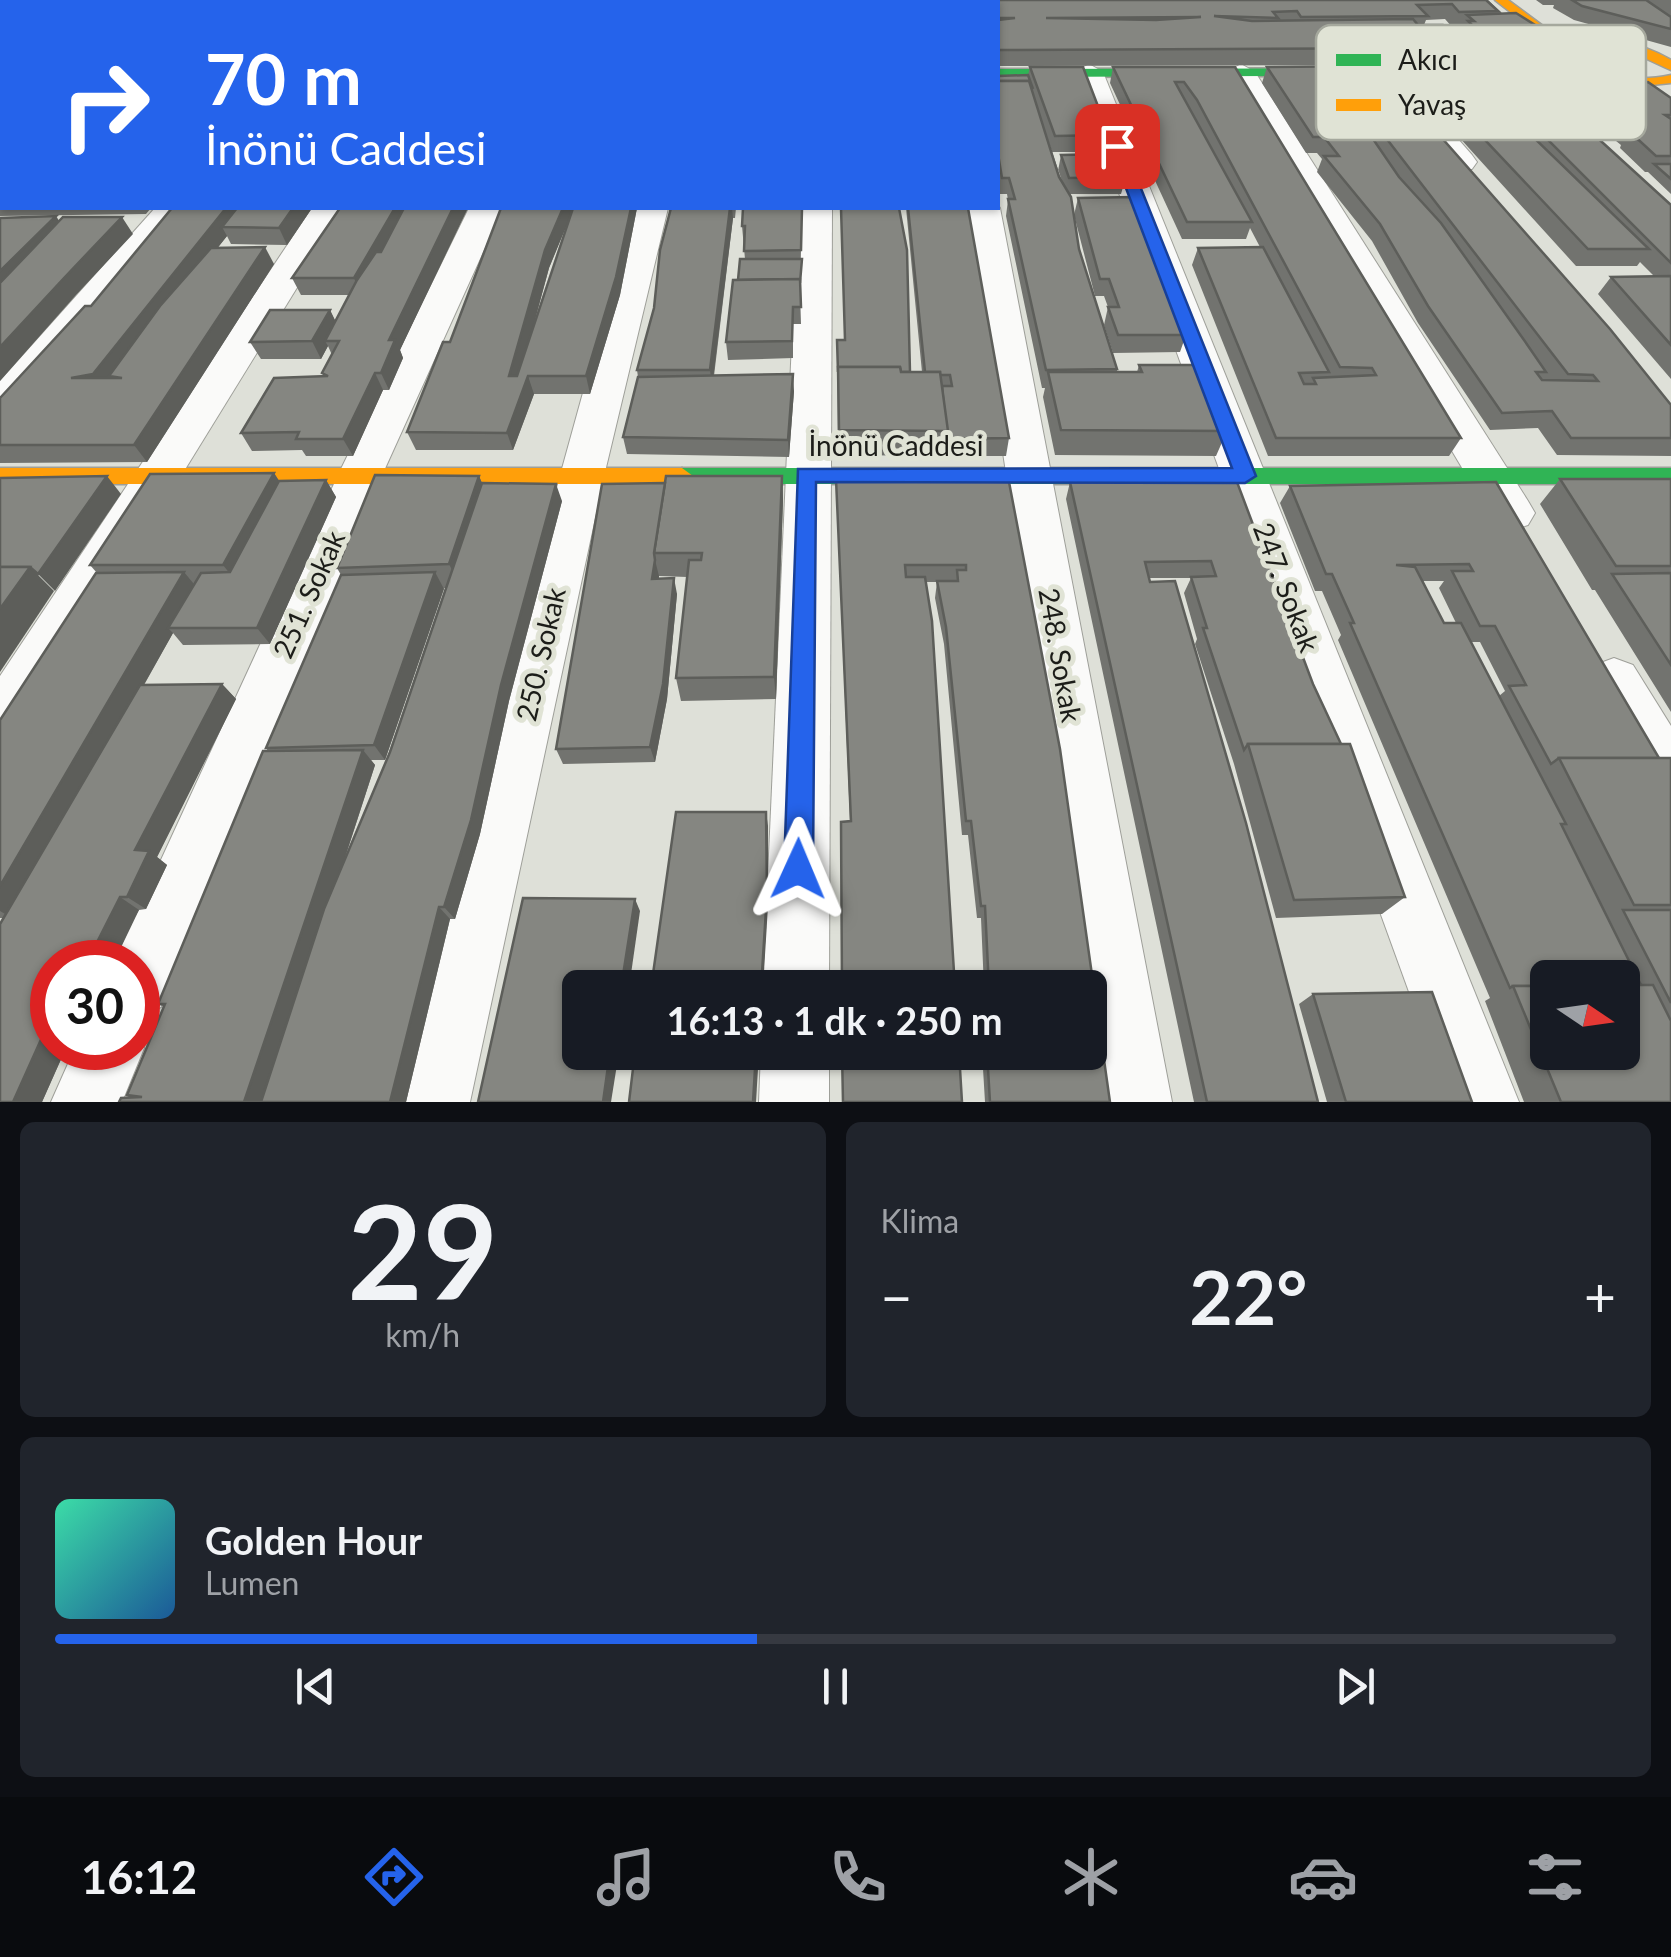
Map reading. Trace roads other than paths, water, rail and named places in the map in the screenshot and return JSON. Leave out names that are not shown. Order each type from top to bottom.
[{"type":"street","points":[[1502,0],[1538,25]]},
{"type":"street","points":[[1530,18],[1553,25]]},
{"type":"street","points":[[1646,51],[1671,56]]},
{"type":"street","points":[[1646,56],[1671,66]]},
{"type":"street","points":[[1000,72],[1316,73]]},
{"type":"street","name":"247. Sokak","points":[[1088,72],[1484,1102]]},
{"type":"street","points":[[1241,72],[1530,542]]},
{"type":"street","points":[[1646,81],[1671,79]]},
{"type":"street","points":[[1646,88],[1671,102]]},
{"type":"street","points":[[1442,140],[1484,190]]},
{"type":"street","points":[[0,722],[328,210]]},
{"type":"street","name":"251. Sokak","points":[[157,940],[361,474],[485,210]]},
{"type":"street","name":"250. Sokak","points":[[434,1102],[582,476],[650,210]]},
{"type":"street","points":[[796,970],[805,475],[815,210]]},
{"type":"street","name":"248. Sokak","points":[[983,210],[1137,1102]]},
{"type":"street","points":[[107,223],[166,214]]},
{"type":"street","points":[[0,407],[166,214]]},
{"type":"street","name":"İnönü Caddesi","points":[[0,476],[1671,476]]},
{"type":"street","points":[[1590,643],[1671,777]]},
{"type":"street","points":[[86,1102],[100,1070]]},
{"type":"street","points":[[794,1102],[795,1070]]}]
